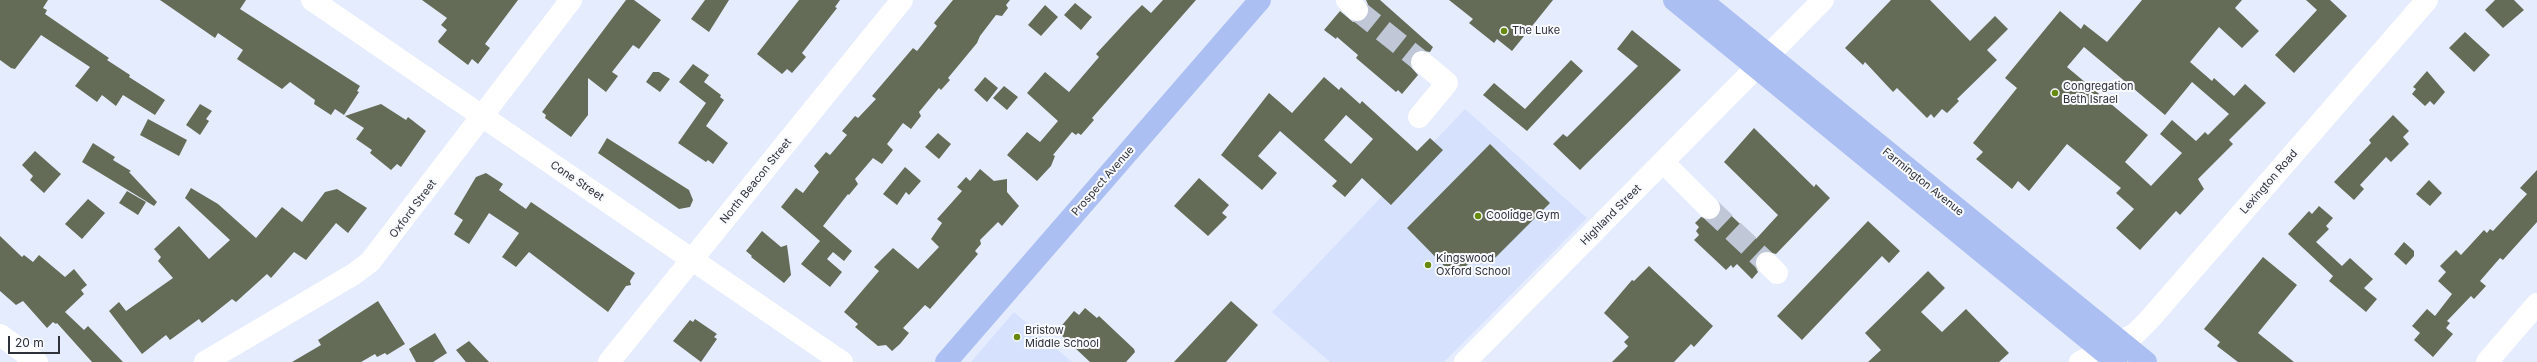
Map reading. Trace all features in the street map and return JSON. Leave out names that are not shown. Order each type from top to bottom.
[{"type":"main road","name":"Prospect Avenue","points":[[946,362],[1260,0]]},
{"type":"main road","name":"Farmington Avenue","points":[[1674,0],[1763,62],[2122,341],[2146,362]]},
{"type":"main road","name":"Farmington Avenue","points":[[1701,0],[1763,62],[2109,356]]},
{"type":"street","name":"Cone Street","points":[[312,0],[842,362]]},
{"type":"street","name":"Oxford Street","points":[[205,362],[354,274],[370,262],[571,0]]},
{"type":"street","name":"North Beacon Street","points":[[609,362],[902,0]]},
{"type":"street","name":"Highland Street","points":[[1466,362],[1664,163],[1823,0]]},
{"type":"street","name":"Lexington Road","points":[[2080,362],[2109,356],[2122,341],[2135,334],[2149,320],[2427,0]]},
{"type":"street","points":[[1419,117],[1447,83],[1422,62]]},
{"type":"street","points":[[1664,163],[1709,208]]},
{"type":"street","points":[[2487,362],[2537,304]]},
{"type":"street","points":[[0,335],[37,362]]},
{"type":"shaded area","name":"Kingswood Oxford School","points":[[1465,109],[1587,218],[1444,362],[1330,362],[1272,312]]},
{"type":"shaded area","name":"Bristow Middle School","points":[[1014,312],[1072,362],[971,362]]},
{"type":"building","points":[[0,0],[48,0],[43,8],[47,10],[45,14],[109,58],[107,60],[130,75],[129,77],[165,100],[155,115],[123,95],[116,106],[102,95],[97,102],[75,86],[90,67],[41,35],[15,69],[11,68],[0,60]]},
{"type":"building","points":[[160,0],[246,0],[240,9],[360,86],[357,91],[359,92],[344,115],[335,109],[331,115],[314,104],[315,100],[290,82],[282,89],[237,59],[243,50],[218,33],[215,38]]},
{"type":"building","points":[[422,0],[518,0],[485,44],[490,48],[478,64],[472,59],[468,65],[439,43],[438,41],[447,30],[441,25],[447,18]]},
{"type":"building","points":[[626,0],[634,0],[661,20],[639,49],[633,45],[612,72],[618,76],[606,92],[588,78],[588,115],[571,137],[545,118],[546,115],[542,112]]},
{"type":"building","points":[[705,0],[729,0],[709,32],[691,19]]},
{"type":"building","points":[[799,0],[840,0],[835,7],[837,8],[802,53],[806,57],[792,73],[787,69],[782,74],[757,54]]},
{"type":"building","points":[[953,0],[1010,0],[1006,5],[1008,8],[1002,16],[996,15],[980,36],[977,43],[948,78],[950,80],[941,90],[939,88],[919,112],[921,116],[911,129],[903,123],[887,144],[893,150],[882,164],[873,158],[855,179],[858,184],[849,195],[848,194],[823,226],[852,251],[844,261],[833,252],[827,259],[842,272],[830,287],[801,264],[820,241],[781,207],[796,188],[803,193],[819,172],[814,166],[826,152],[830,155],[847,135],[842,131],[855,116],[858,118],[876,99],[872,96],[913,48],[917,51],[937,26],[934,23]]},
{"type":"building","points":[[1163,0],[1196,0],[1092,118],[1094,120],[1081,135],[1078,133],[1076,135],[1072,132],[1053,155],[1055,156],[1051,166],[1037,181],[1007,155],[1027,132],[1040,142],[1058,121],[1027,93],[1045,72],[1069,92],[1099,57],[1096,54],[1142,5],[1151,13]]},
{"type":"building","points":[[1366,0],[1380,0],[1433,47],[1430,52],[1418,50],[1412,54],[1410,66],[1418,75],[1402,94],[1398,90],[1396,92],[1356,58],[1358,55],[1337,37],[1336,39],[1324,30],[1340,11],[1353,22],[1366,19],[1369,7]]},
{"type":"building","name":"The Luke","points":[[1449,0],[1553,0],[1512,51],[1497,39],[1494,43],[1469,23],[1473,19]]},
{"type":"building","points":[[1891,0],[1930,0],[1970,41],[1995,16],[2008,29],[1987,50],[1997,60],[1957,99],[1959,101],[1947,113],[1942,109],[1934,118],[1931,114],[1927,118],[1897,88],[1893,92],[1865,62],[1863,65],[1845,48]]},
{"type":"building","name":"Congregation Beth Israel","points":[[2142,0],[2242,0],[2235,8],[2259,31],[2242,48],[2219,27],[2190,62],[2212,81],[2214,78],[2234,96],[2245,84],[2266,103],[2229,140],[2233,144],[2198,179],[2204,189],[2180,215],[2176,211],[2140,250],[2116,228],[2134,209],[2116,193],[2121,188],[2067,144],[2029,191],[2018,181],[2012,189],[1976,159],[1983,152],[1973,143],[2017,88],[2005,78],[2060,11],[2081,29],[2084,24],[2107,42]],"holes":[[[2084,47],[2165,115],[2192,82],[2229,114],[2208,135],[2205,132],[2196,141],[2172,120],[2160,134],[2182,153],[2151,186],[2125,162],[2148,135],[2067,67]]]},
{"type":"building","points":[[2306,0],[2330,0],[2347,16],[2294,73],[2275,55],[2317,10]]},
{"type":"building","points":[[2495,0],[2514,0],[2524,10],[2503,28],[2485,10]]},
{"type":"building","points":[[1075,3],[1092,17],[1081,30],[1064,15]]},
{"type":"building","points":[[1045,5],[1058,17],[1041,36],[1028,25]]},
{"type":"building","points":[[1632,30],[1681,70],[1580,170],[1553,144],[1563,134],[1567,137],[1638,66],[1617,49]]},
{"type":"building","points":[[2465,32],[2490,55],[2474,72],[2449,48]]},
{"type":"building","points":[[1571,60],[1583,71],[1527,131],[1483,95],[1494,83],[1525,109]]},
{"type":"building","points":[[693,64],[709,75],[704,82],[721,95],[720,97],[724,100],[706,126],[728,143],[713,164],[708,160],[706,162],[678,143],[706,103],[679,82]]},
{"type":"building","points":[[2427,71],[2445,92],[2434,105],[2430,101],[2425,106],[2412,94],[2416,89],[2413,87]]},
{"type":"building","points":[[653,72],[659,72],[670,79],[660,92],[646,82]]},
{"type":"building","points":[[985,77],[998,88],[987,102],[974,90]]},
{"type":"building","points":[[1324,77],[1339,90],[1341,87],[1360,104],[1362,101],[1417,151],[1430,138],[1443,150],[1391,205],[1362,178],[1345,197],[1332,186],[1337,181],[1280,131],[1258,156],[1277,173],[1262,190],[1221,155],[1269,93],[1292,113]],"holes":[[[1346,115],[1373,139],[1351,164],[1324,140]]]},
{"type":"building","points":[[1004,86],[1018,97],[1007,110],[993,98]]},
{"type":"building","points":[[200,104],[212,111],[206,119],[209,121],[200,135],[186,125]]},
{"type":"building","points":[[381,104],[406,120],[408,117],[426,131],[401,167],[397,164],[391,170],[370,153],[372,150],[356,139],[364,128],[345,116]]},
{"type":"building","points":[[2393,115],[2409,131],[2403,137],[2409,144],[2391,162],[2386,157],[2360,185],[2364,189],[2354,200],[2334,182],[2371,143],[2369,140]]},
{"type":"building","points":[[148,119],[187,140],[179,156],[140,135]]},
{"type":"building","points":[[1754,128],[1814,187],[1816,184],[1830,198],[1776,254],[1764,251],[1758,254],[1755,266],[1758,272],[1752,279],[1737,264],[1733,268],[1731,265],[1726,270],[1694,240],[1699,235],[1696,231],[1699,227],[1695,223],[1701,217],[1712,220],[1718,217],[1721,206],[1756,239],[1778,215],[1724,162]]},
{"type":"building","points":[[938,133],[951,144],[939,159],[925,147]]},
{"type":"building","points":[[607,138],[689,190],[693,200],[690,207],[679,209],[598,153]]},
{"type":"building","points":[[93,143],[115,157],[113,160],[131,171],[129,172],[157,202],[154,206],[82,162]]},
{"type":"building","name":"Coolidge Gym","points":[[1490,144],[1550,203],[1491,262],[1488,258],[1482,264],[1475,257],[1455,277],[1407,228]]},
{"type":"building","points":[[35,151],[61,174],[44,193],[30,180],[33,176],[22,165]]},
{"type":"building","points":[[905,167],[921,181],[909,195],[906,192],[897,205],[883,194]]},
{"type":"building","points":[[980,169],[994,181],[1007,179],[1007,192],[1019,206],[1002,226],[998,222],[980,240],[981,244],[975,251],[978,254],[930,309],[925,305],[903,328],[909,333],[900,344],[892,351],[886,345],[878,346],[855,327],[858,324],[844,312],[879,271],[874,267],[893,248],[918,269],[939,247],[931,239],[942,223],[937,219],[962,191],[957,187],[966,177],[970,181]]},
{"type":"building","points":[[2537,170],[2537,222],[2503,260],[2500,258],[2480,281],[2486,286],[2474,299],[2471,296],[2447,321],[2450,323],[2446,328],[2453,334],[2433,357],[2414,340],[2420,333],[2412,326],[2427,309],[2435,316],[2452,294],[2438,281],[2446,272],[2440,266],[2456,250],[2461,255],[2484,230],[2487,233],[2490,229],[2493,231],[2527,194],[2520,188]]},
{"type":"building","points":[[486,173],[503,184],[499,190],[526,209],[531,202],[635,273],[630,281],[631,285],[626,286],[608,312],[529,252],[516,267],[502,257],[519,233],[489,213],[469,244],[454,234],[463,220],[454,214],[476,177]]},
{"type":"building","points":[[1199,178],[1229,205],[1222,213],[1227,217],[1208,236],[1174,206]]},
{"type":"building","points":[[2429,180],[2442,193],[2430,206],[2416,194]]},
{"type":"building","points":[[191,188],[218,204],[256,238],[282,207],[302,222],[325,192],[337,189],[367,208],[348,233],[336,223],[306,260],[294,252],[271,278],[267,274],[236,302],[232,299],[202,323],[199,319],[170,340],[166,335],[142,354],[109,311],[119,302],[126,311],[173,278],[158,261],[161,257],[154,249],[179,226],[209,259],[230,240],[185,198]]},
{"type":"building","points":[[127,191],[146,202],[138,215],[119,203]]},
{"type":"building","points":[[88,199],[105,213],[82,239],[65,224]]},
{"type":"building","points":[[2319,206],[2333,218],[2326,226],[2329,229],[2316,242],[2342,266],[2350,258],[2373,279],[2364,288],[2377,299],[2366,312],[2329,281],[2333,276],[2288,234],[2309,211],[2312,214]]},
{"type":"building","points":[[1868,221],[1900,251],[1889,263],[1882,256],[1802,340],[1777,316]]},
{"type":"building","points":[[762,231],[781,247],[787,245],[791,275],[784,283],[751,257],[752,256],[746,251]]},
{"type":"building","points":[[0,236],[22,257],[24,255],[33,262],[39,255],[65,277],[74,269],[87,285],[81,290],[84,294],[65,312],[84,330],[88,326],[123,362],[92,362],[57,323],[56,324],[53,322],[47,328],[23,301],[16,305],[0,291]]},
{"type":"building","points":[[2404,242],[2414,251],[2414,256],[2406,265],[2394,254]]},
{"type":"building","points":[[2263,257],[2297,285],[2258,333],[2294,362],[2238,362],[2217,346],[2220,342],[2204,329]]},
{"type":"building","points":[[1649,266],[1713,326],[1694,347],[1691,344],[1674,362],[1612,362],[1628,346],[1624,342],[1629,337],[1604,313],[1632,280],[1634,281]]},
{"type":"building","points":[[1928,271],[1945,288],[1921,312],[1942,332],[1966,309],[2009,353],[1999,362],[1868,362],[1881,350],[1865,333]]},
{"type":"building","points":[[378,301],[405,344],[387,355],[385,353],[377,357],[375,354],[361,362],[292,362],[321,345],[318,340]]},
{"type":"building","points":[[1231,301],[1258,325],[1226,362],[1174,362]]},
{"type":"building","points":[[1085,308],[1097,318],[1099,316],[1134,349],[1135,352],[1126,362],[1090,362],[1059,333],[1058,330],[1074,311],[1079,315]]},
{"type":"building","points":[[695,319],[717,334],[714,337],[717,339],[701,362],[673,341],[690,320],[693,322]]},
{"type":"building","points":[[435,333],[447,353],[433,362],[416,362],[409,349]]},
{"type":"building","points":[[469,341],[489,362],[466,362],[456,350]]},
{"type":"tunnel","points":[[1357,10],[1422,62]]},
{"type":"tunnel","points":[[1709,208],[1767,263]]},
{"type":"place","name":"The Luke","points":[[1504,31]]},
{"type":"place","name":"Congregation Beth Israel","points":[[2055,93]]},
{"type":"place","name":"Coolidge Gym","points":[[1478,216]]},
{"type":"place","name":"Kingswood Oxford School","points":[[1428,265]]},
{"type":"place","name":"Bristow Middle School","points":[[1017,337]]}]
